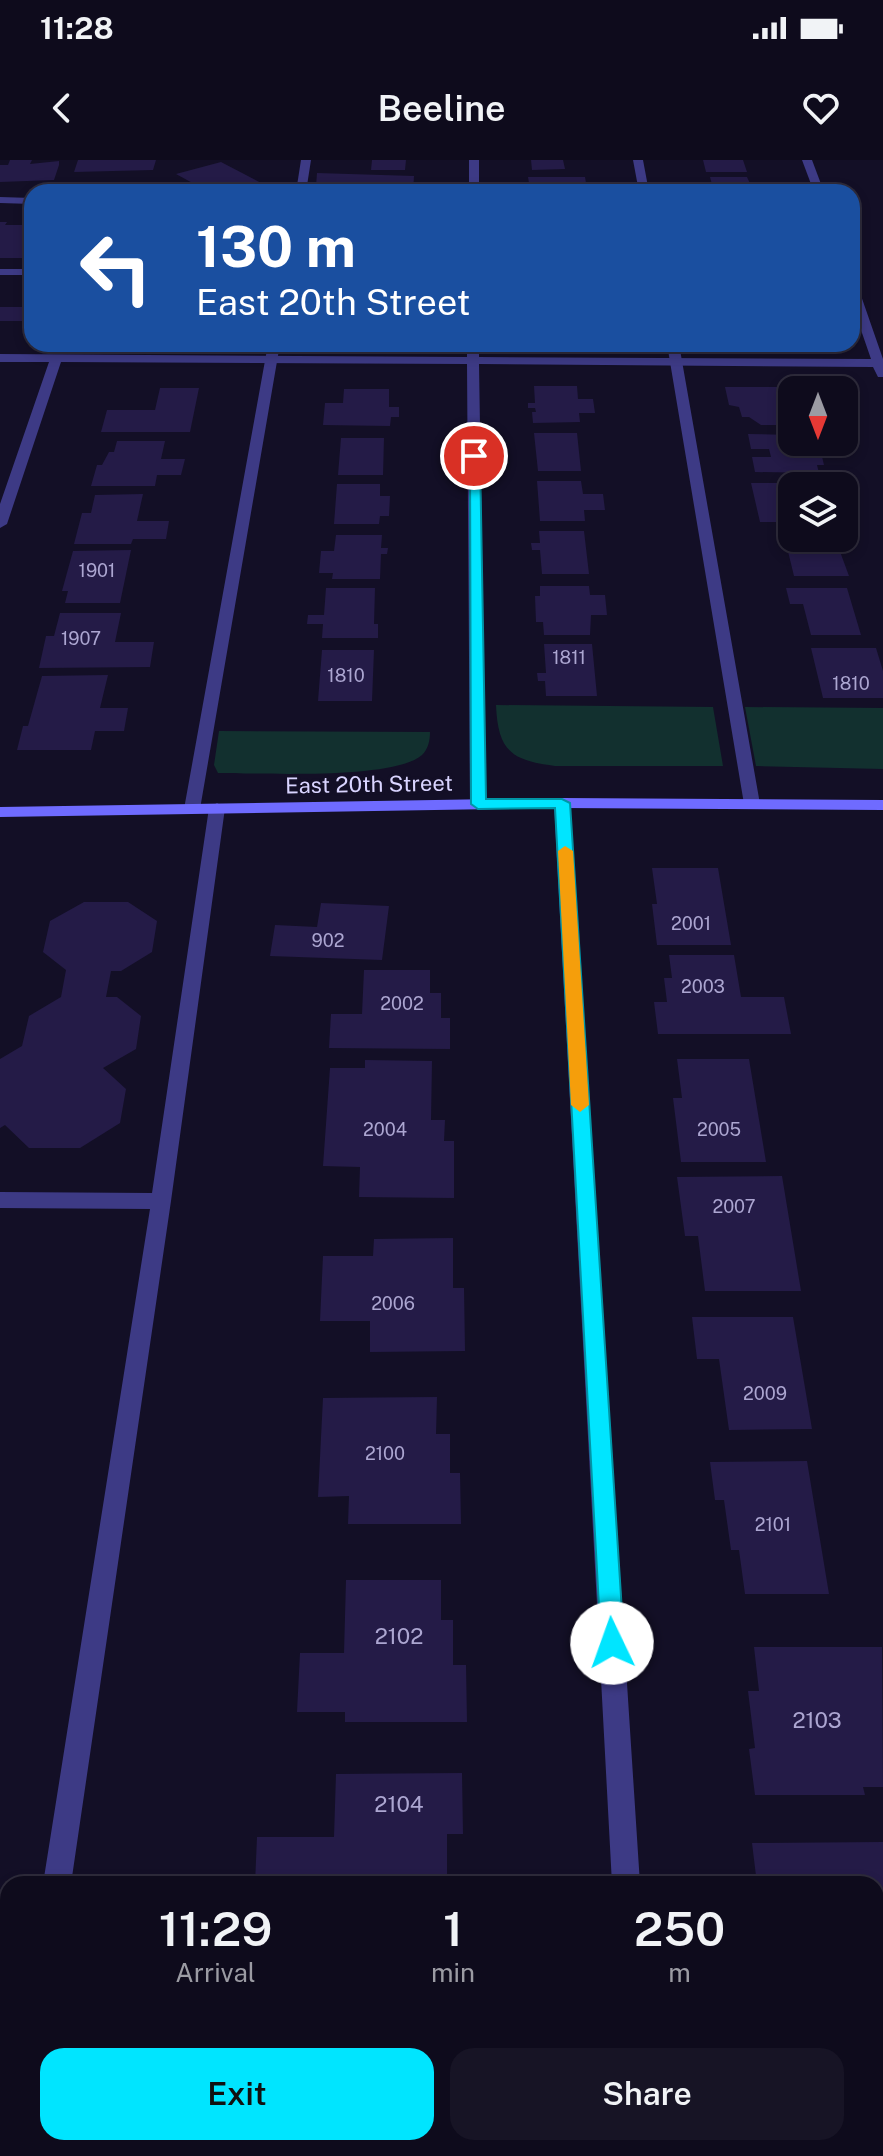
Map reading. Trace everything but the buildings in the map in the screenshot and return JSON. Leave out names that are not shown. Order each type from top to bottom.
[{"type":"main road","name":"East 20th Street","points":[[0,812],[562,803],[883,805]]},
{"type":"street","points":[[302,184],[306,160]]},
{"type":"street","points":[[474,160],[474,184]]},
{"type":"street","points":[[638,160],[642,184]]},
{"type":"street","points":[[807,160],[816,184]]},
{"type":"street","points":[[0,200],[24,201]]},
{"type":"street","points":[[0,272],[24,272]]},
{"type":"street","points":[[860,308],[883,376]]},
{"type":"street","points":[[192,809],[273,352]]},
{"type":"street","points":[[473,352],[478,804]]},
{"type":"street","points":[[674,352],[752,804]]},
{"type":"street","points":[[0,358],[881,363]]},
{"type":"street","points":[[0,524],[56,359]]},
{"type":"street","points":[[562,803],[626,1876]]},
{"type":"street","points":[[58,1876],[161,1201],[217,808]]},
{"type":"street","points":[[0,1200],[161,1201]]},
{"type":"green space","points":[[496,705],[713,707],[723,766],[555,766],[528,760],[518,756],[504,743]]},
{"type":"green space","points":[[745,707],[883,708],[883,769],[756,766]]},
{"type":"green space","points":[[219,731],[430,732],[424,753],[407,763],[356,772],[294,774],[218,773],[214,765]]},
{"type":"slow traffic","points":[[565,851],[580,1105]]},
{"type":"route","points":[[474,456],[478,804],[562,803],[612,1643]]}]
